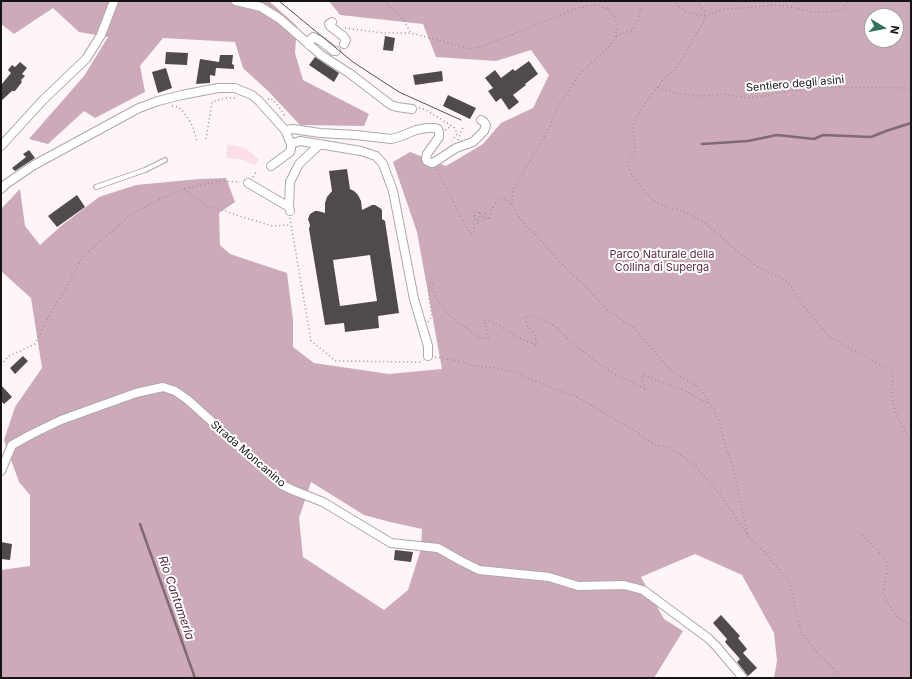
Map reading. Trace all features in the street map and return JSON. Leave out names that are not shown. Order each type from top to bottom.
[{"type":"street","points":[[1,146],[43,100],[86,59],[101,35],[114,1]]},
{"type":"street","points":[[236,1],[261,7],[280,19],[321,55],[349,73],[391,105],[412,109]]},
{"type":"street","points":[[332,22],[329,24],[330,26],[343,36],[346,40],[344,44]]},
{"type":"street","points":[[310,45],[310,40],[313,37],[322,41],[336,51]]},
{"type":"street","points":[[1,189],[34,165],[138,108],[182,95],[218,88],[235,88],[256,98],[295,142],[320,144],[361,151],[376,156],[383,164],[393,191],[414,299],[428,346],[428,356]]},
{"type":"street","points":[[284,130],[391,139],[416,130],[435,128],[438,129],[439,137],[427,154],[426,158],[429,163],[433,163],[456,148],[473,142],[484,131],[486,125],[481,120]]},
{"type":"street","points":[[271,166],[290,152],[295,142]]},
{"type":"street","points":[[248,183],[289,209],[290,182],[299,164],[320,144]]},
{"type":"street","points":[[286,155],[299,164]]},
{"type":"street","name":"Strada Moncanino","points":[[1,472],[12,445],[53,424],[136,393],[163,388],[175,391],[188,400],[282,485],[323,502],[391,543],[438,548],[479,570],[549,577],[578,586],[624,585],[642,590],[708,638],[743,678]]},
{"type":"lane","points":[[96,187],[145,170],[165,160]]},
{"type":"path","points":[[384,1],[402,17],[411,33]]},
{"type":"path","points":[[608,9],[613,1]]},
{"type":"path","points":[[616,36],[633,30],[644,1]]},
{"type":"path","points":[[673,1],[686,12],[705,16],[723,8],[776,5],[791,6],[814,12],[837,12],[843,8],[848,1]]},
{"type":"path","points":[[697,1],[706,12],[704,22],[696,33],[676,69],[657,87],[634,122],[633,129],[635,146],[628,166],[631,173],[646,193],[655,201],[668,208],[681,210],[706,224],[758,267],[785,280],[791,286],[802,304],[829,336],[841,344],[863,354],[878,364],[891,370],[893,376],[891,390],[895,411],[911,440]]},
{"type":"path","points":[[345,28],[383,33],[411,33],[470,49],[484,46],[570,11],[587,6],[598,6],[608,9],[614,16],[616,22],[616,36],[608,48],[579,75],[559,105],[548,130],[513,190],[512,205]]},
{"type":"path","name":"Sentiero degli asini","points":[[657,87],[678,94],[701,96],[722,94],[748,98],[789,91],[827,87],[911,88]]},
{"type":"path","points":[[206,139],[212,102],[225,98],[238,98],[243,100]]},
{"type":"path","points":[[172,106],[182,110],[187,117],[193,127],[197,142]]},
{"type":"path","points":[[412,109],[419,108],[424,110],[452,126]]},
{"type":"path","points":[[456,148],[464,125]]},
{"type":"path","points":[[433,163],[466,227],[472,234],[474,233],[474,212],[478,224],[479,211],[484,220],[485,212],[490,220],[492,209],[498,199],[503,198],[509,202],[516,214],[526,226],[607,310],[633,327],[668,367],[697,386],[704,394],[714,409],[721,426],[724,441],[732,464],[749,537]]},
{"type":"path","points":[[1,365],[9,356],[35,344],[50,314],[84,256],[133,213],[184,189],[218,181],[248,183],[256,172]]},
{"type":"path","points":[[184,189],[206,206],[273,226],[292,225]]},
{"type":"path","points":[[291,220],[311,341],[336,361],[420,362],[428,356],[460,361],[475,366],[491,367],[514,372],[575,396],[640,434],[654,446],[670,447],[693,464],[720,494],[749,537],[766,554],[789,582],[801,631],[822,659],[828,663],[840,678]]},
{"type":"path","points":[[422,327],[429,322],[432,316],[429,299],[430,284],[432,282],[437,299],[448,314],[478,337],[489,339],[484,320],[495,323],[525,341],[537,345],[534,333],[527,325],[524,317],[531,316],[555,326],[573,344],[612,372],[646,390],[642,381],[643,375],[686,391],[702,401],[709,403]]},
{"type":"path","points":[[862,535],[884,557],[888,566],[883,593],[888,603],[896,616],[911,626]]},
{"type":"shaded area","points":[[227,144],[244,148],[259,160],[255,165],[244,160],[226,158]]},
{"type":"green space","points":[[1,1],[269,1],[297,26],[295,53],[303,80],[369,114],[364,126],[300,125],[269,92],[243,68],[235,42],[163,38],[140,66],[145,92],[95,118],[84,111],[48,144],[29,139],[84,76],[108,37],[79,32],[53,8],[14,34],[1,24]]},
{"type":"green space","name":"Parco Naturale della Collina di Superga","points":[[329,1],[911,1],[911,678],[774,678],[777,661],[774,633],[742,575],[695,554],[641,577],[664,619],[683,631],[654,678],[1,678],[1,570],[30,566],[30,495],[19,482],[4,440],[15,407],[42,368],[31,298],[1,271],[1,209],[20,189],[25,226],[40,245],[61,226],[99,197],[136,185],[226,178],[235,202],[219,213],[220,245],[230,254],[287,273],[293,320],[293,347],[314,363],[389,374],[442,369],[417,232],[393,162],[410,152],[446,166],[483,144],[501,123],[533,108],[549,75],[531,50],[496,61],[436,57],[423,24],[340,15]],"holes":[[[311,482],[364,515],[422,529],[421,549],[408,590],[384,610],[303,557],[299,518]]]},
{"type":"building","points":[[385,36],[395,38],[393,51],[383,50]]},
{"type":"building","points":[[166,52],[188,53],[187,65],[165,64]]},
{"type":"building","points":[[220,55],[233,55],[232,64],[234,65],[234,69],[216,68],[215,76],[210,75],[210,83],[196,84],[200,59],[219,62]]},
{"type":"building","points":[[315,57],[339,73],[334,82],[309,65]]},
{"type":"building","points":[[529,61],[538,74],[513,95],[519,102],[509,110],[501,98],[496,102],[488,91],[493,88],[485,78],[495,70],[501,78],[513,69],[515,71]]},
{"type":"building","points":[[20,62],[27,68],[22,74],[25,76],[15,91],[12,91],[1,101],[1,85],[11,73],[8,70],[12,65],[15,67]]},
{"type":"building","points":[[166,68],[172,88],[158,93],[152,72]]},
{"type":"building","points":[[442,71],[443,81],[415,85],[413,75]]},
{"type":"building","points":[[448,95],[476,108],[470,119],[443,106]]},
{"type":"building","points":[[29,150],[35,158],[15,171],[12,168],[26,157],[23,154]]},
{"type":"building","points":[[347,169],[350,189],[358,195],[361,201],[362,210],[375,205],[382,210],[382,219],[385,221],[399,313],[378,316],[379,328],[345,332],[344,323],[325,325],[308,219],[310,214],[315,211],[325,213],[325,203],[327,197],[332,191],[329,171]],"holes":[[[370,255],[377,301],[340,306],[333,260]]]},
{"type":"building","points":[[77,195],[85,207],[57,227],[48,216]]},
{"type":"building","points":[[23,356],[28,361],[15,374],[10,368]]},
{"type":"building","points":[[1,385],[12,397],[4,404],[1,401]]},
{"type":"building","points":[[1,542],[12,544],[10,560],[1,559]]},
{"type":"building","points":[[395,550],[413,552],[411,562],[394,560]]},
{"type":"building","points":[[721,615],[740,636],[738,638],[747,649],[743,653],[757,668],[748,676],[737,662],[740,659],[725,642],[727,639],[713,623]]},
{"type":"waterway","points":[[702,144],[748,141],[777,135],[814,139],[823,135],[871,137],[911,123]]},
{"type":"waterway","name":"Rio Cantamerla","points":[[140,524],[195,678]]},
{"type":"tram line","points":[[279,1],[353,62],[399,92],[461,120]]}]
